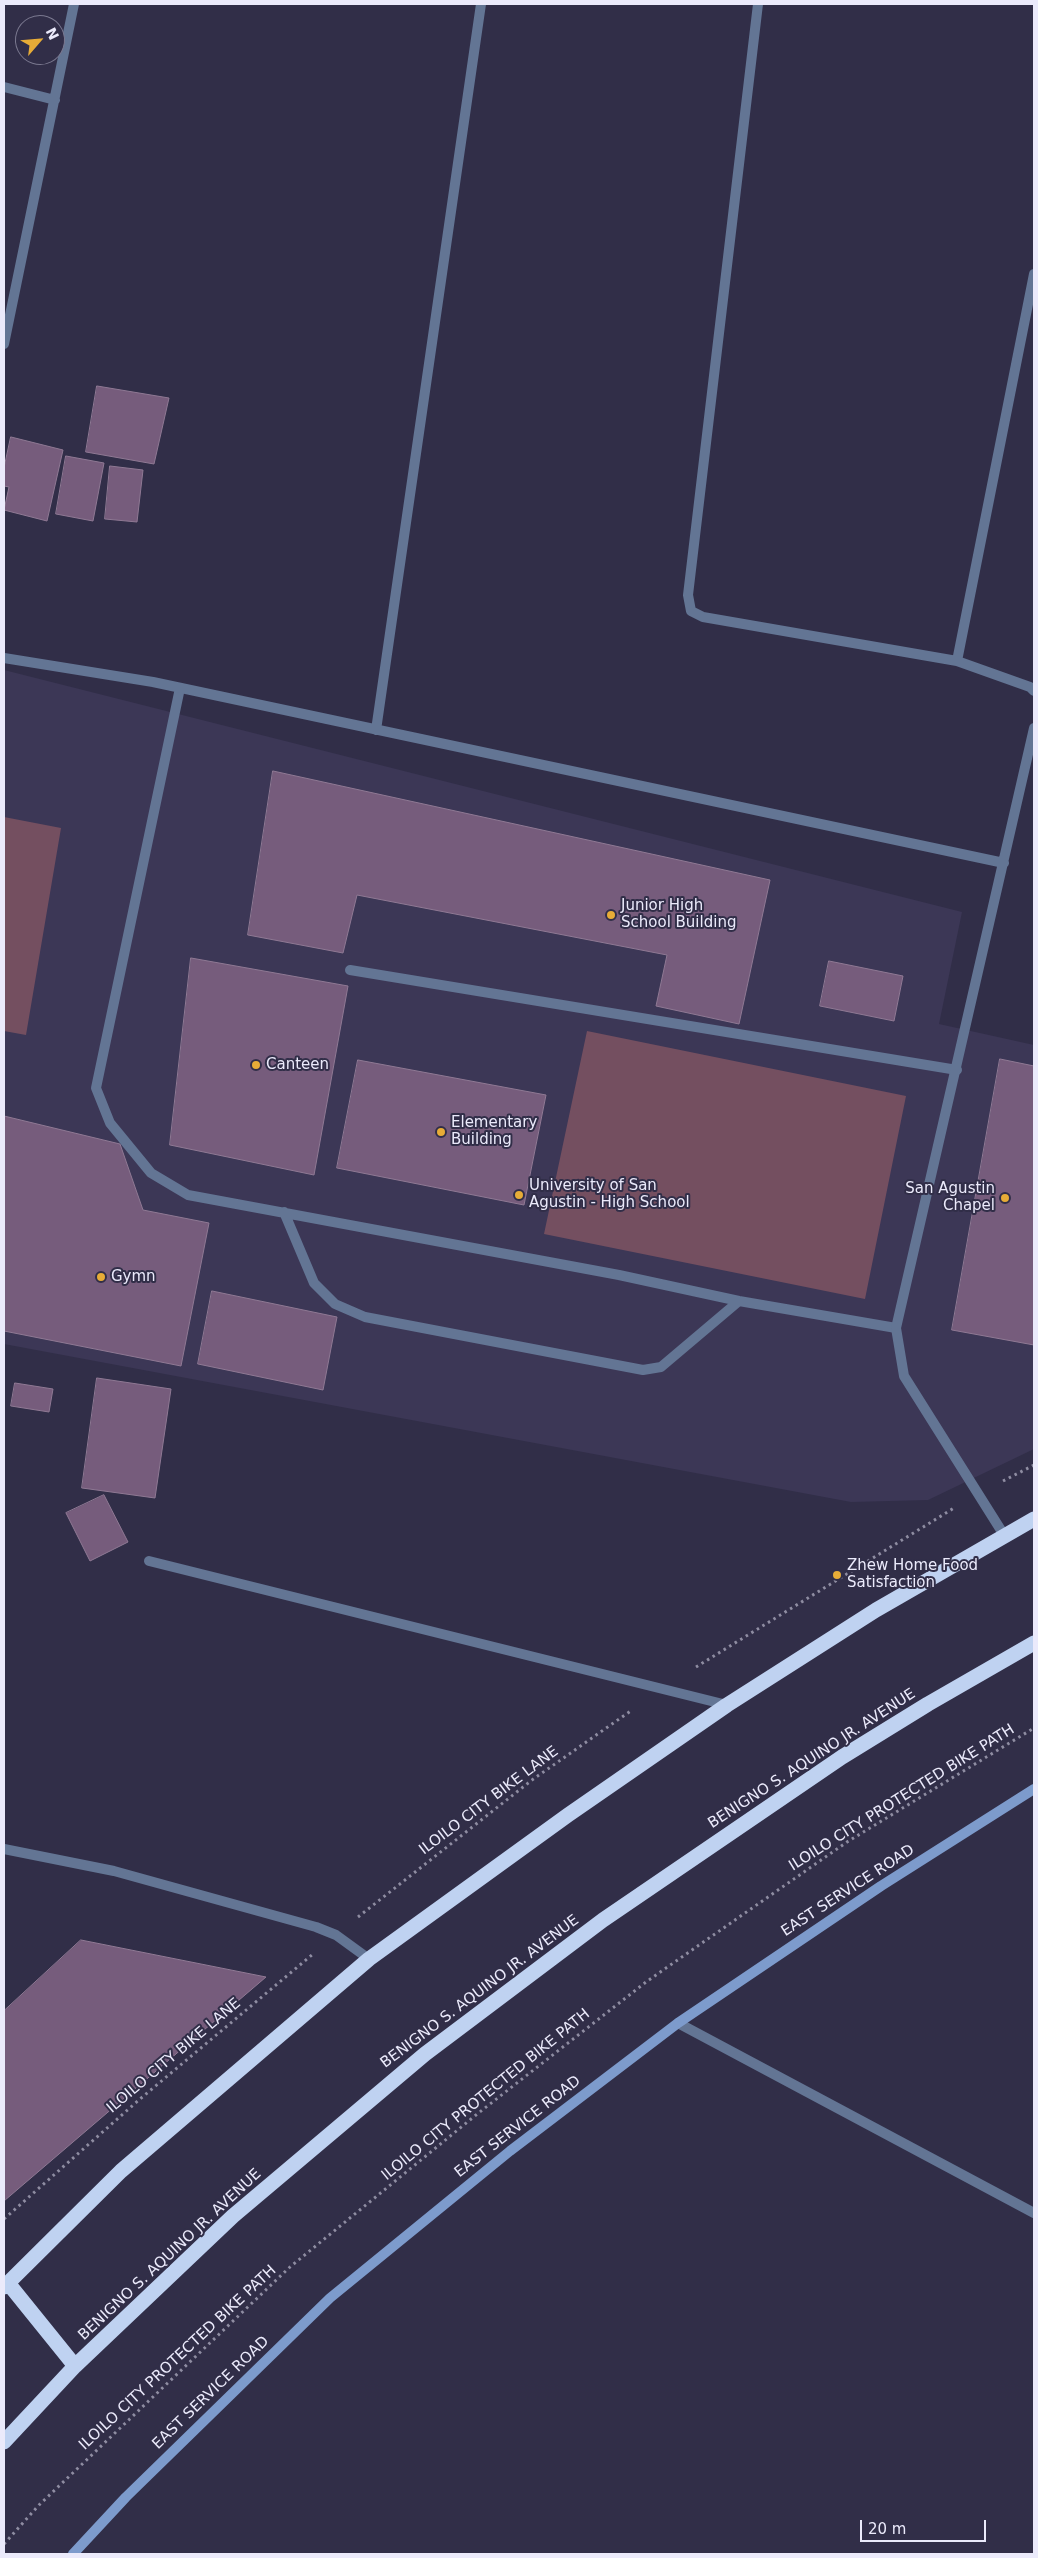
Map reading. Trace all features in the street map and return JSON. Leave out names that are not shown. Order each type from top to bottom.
[{"type":"highway","points":[[75,2366],[6,2285],[121,2171],[369,1959],[568,1815],[727,1705],[876,1610],[1034,1519]]},
{"type":"highway","name":"BENIGNO S. AQUINO JR. AVENUE","points":[[4,2442],[75,2366],[233,2216],[425,2054],[603,1920],[834,1763],[928,1704],[1034,1643]]},
{"type":"street","points":[[4,344],[56,100],[74,4]]},
{"type":"street","points":[[376,730],[481,4]]},
{"type":"street","points":[[758,4],[688,596],[691,611],[703,617],[957,661],[1030,687],[1034,691]]},
{"type":"street","points":[[4,87],[56,100]]},
{"type":"street","points":[[957,661],[1034,274]]},
{"type":"street","points":[[4,658],[180,688],[1004,863]]},
{"type":"street","points":[[180,688],[96,1088],[110,1122],[151,1173],[188,1195],[618,1275],[739,1301],[896,1328]]},
{"type":"street","points":[[1004,1535],[904,1376],[896,1328],[1034,728]]},
{"type":"street","points":[[350,970],[956,1070]]},
{"type":"street","points":[[284,1212],[314,1283],[335,1304],[375,1319],[644,1370],[661,1367],[739,1301]]},
{"type":"street","points":[[150,1561],[727,1705]]},
{"type":"street","name":"EAST SERVICE ROAD","points":[[73,2554],[126,2497],[330,2298],[510,2152],[678,2023],[881,1886],[1034,1789]]},
{"type":"street","points":[[4,1849],[114,1871],[316,1927],[336,1934],[369,1959]]},
{"type":"street","points":[[678,2023],[1034,2213]]},
{"type":"path","name":"ILOILO CITY BIKE LANE","points":[[4,2219],[140,2099],[336,1934],[532,1780],[662,1689],[978,1493],[1034,1465]]},
{"type":"path","name":"ILOILO CITY PROTECTED BIKE PATH","points":[[4,2544],[39,2505],[290,2267],[484,2109],[646,1982],[847,1842],[1034,1728]]},
{"type":"shaded area","name":"University of San Agustin - High School","points":[[4,670],[962,912],[939,1024],[1034,1045],[1034,1449],[928,1500],[851,1502],[4,1344]]},
{"type":"shaded area","points":[[4,817],[61,828],[26,1035],[4,1031]]},
{"type":"shaded area","points":[[587,1031],[906,1096],[865,1299],[544,1234]]},
{"type":"building","points":[[97,386],[169,398],[154,464],[86,452]]},
{"type":"building","points":[[11,437],[63,450],[47,521],[4,510],[9,487],[4,486],[4,468]]},
{"type":"building","points":[[66,456],[104,463],[93,521],[56,514]]},
{"type":"building","points":[[110,466],[143,470],[137,522],[105,519]]},
{"type":"building","name":"Junior High School Building","points":[[273,771],[770,880],[739,1024],[656,1006],[667,955],[357,895],[343,953],[248,935]]},
{"type":"building","name":"Canteen","points":[[191,958],[348,986],[314,1175],[170,1145]]},
{"type":"building","points":[[829,961],[903,976],[894,1021],[820,1006]]},
{"type":"building","name":"San Agustin Chapel","points":[[1000,1059],[1034,1066],[1034,1345],[952,1330]]},
{"type":"building","name":"Elementary Building","points":[[358,1060],[546,1095],[524,1205],[337,1168]]},
{"type":"building","name":"Gymn","points":[[4,1116],[120,1144],[143,1210],[209,1223],[181,1366],[4,1331]]},
{"type":"building","points":[[212,1291],[337,1317],[323,1390],[198,1364]]},
{"type":"building","points":[[97,1378],[171,1389],[155,1498],[82,1488]]},
{"type":"building","points":[[15,1383],[53,1389],[49,1412],[11,1406]]},
{"type":"building","points":[[104,1495],[128,1542],[90,1561],[66,1513]]},
{"type":"building","points":[[81,1940],[266,1977],[4,2201],[4,2011]]},
{"type":"place","name":"Junior High School Building","points":[[611,915]]},
{"type":"place","name":"Canteen","points":[[256,1065]]},
{"type":"place","name":"Elementary Building","points":[[441,1132]]},
{"type":"place","name":"University of San Agustin - High School","points":[[519,1195]]},
{"type":"place","name":"San Agustin Chapel","points":[[1005,1198]]},
{"type":"place","name":"Gymn","points":[[101,1277]]},
{"type":"place","name":"Zhew Home Food Satisfaction","points":[[837,1575]]}]
